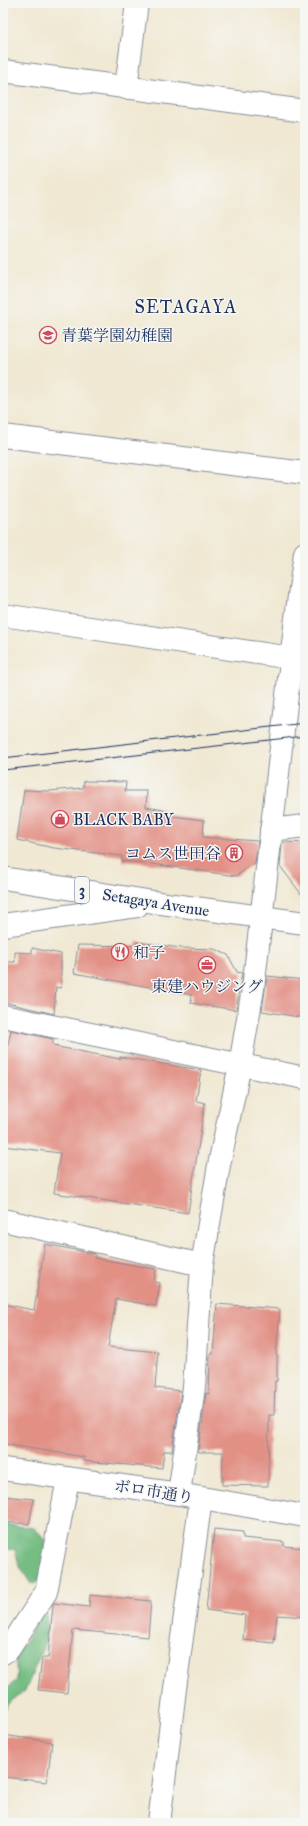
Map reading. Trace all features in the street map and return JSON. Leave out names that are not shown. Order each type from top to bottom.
[{"type":"street","points":[[126,88],[137,3]]},
{"type":"street","points":[[3,72],[305,111]]},
{"type":"street","points":[[3,436],[305,473]]},
{"type":"street","points":[[179,1494],[194,1388],[202,1265],[219,1165],[240,1065],[253,989],[291,658],[300,619],[305,553]]},
{"type":"street","points":[[3,615],[291,658]]},
{"type":"street","points":[[271,830],[305,826]]},
{"type":"street","name":"Setagaya Avenue","points":[[3,878],[160,903],[262,917]]},
{"type":"street","points":[[3,925],[160,903]]},
{"type":"street","name":"3","points":[[262,917],[305,923]]},
{"type":"street","points":[[3,1016],[305,1078]]},
{"type":"street","points":[[3,1220],[202,1265]]},
{"type":"street","name":"ボロ市通り","points":[[3,1470],[179,1494],[305,1516]]},
{"type":"street","points":[[3,1653],[9,1649],[46,1592],[68,1479]]},
{"type":"street","points":[[159,1823],[175,1689],[201,1498]]},
{"type":"green space","points":[[3,1518],[6,1525],[35,1528],[46,1541],[41,1580],[31,1584],[19,1565],[15,1549],[3,1550]]},
{"type":"green space","points":[[44,1608],[47,1621],[45,1642],[26,1689],[9,1702],[3,1713],[3,1689],[8,1688],[17,1680],[15,1651],[25,1644]]},
{"type":"building","points":[[84,781],[126,782],[125,791],[147,791],[146,807],[164,810],[164,815],[204,820],[203,837],[258,841],[255,863],[236,876],[122,861],[122,856],[54,848],[17,840],[24,790],[49,791],[83,788]]},
{"type":"building","points":[[282,843],[305,843],[305,899],[280,866]]},
{"type":"building","points":[[137,942],[181,948],[214,949],[228,955],[237,972],[242,973],[236,1010],[191,1003],[192,995],[74,973],[78,945],[136,946]]},
{"type":"building","points":[[32,948],[61,954],[61,988],[56,987],[54,1014],[3,1002],[3,962],[15,962],[15,952],[32,953]]},
{"type":"building","points":[[267,976],[305,980],[305,1018],[262,1011]]},
{"type":"building","points":[[11,1030],[53,1039],[53,1045],[58,1047],[120,1059],[120,1057],[201,1070],[196,1101],[205,1103],[188,1213],[54,1193],[60,1153],[3,1146],[3,1069]]},
{"type":"building","points":[[45,1244],[95,1254],[94,1258],[156,1269],[154,1282],[160,1283],[156,1306],[116,1299],[108,1347],[158,1352],[155,1388],[181,1391],[172,1451],[164,1451],[162,1468],[83,1461],[84,1457],[3,1444],[3,1304],[34,1310]]},
{"type":"building","points":[[217,1304],[280,1309],[276,1355],[277,1381],[275,1381],[274,1415],[269,1415],[268,1486],[222,1485],[223,1452],[198,1452],[206,1393],[209,1394],[210,1354],[213,1354]]},
{"type":"building","points":[[3,1496],[34,1499],[29,1524],[3,1522]]},
{"type":"building","points":[[214,1529],[243,1532],[243,1538],[284,1542],[284,1546],[305,1548],[305,1617],[277,1615],[274,1643],[243,1640],[245,1615],[206,1610]]},
{"type":"building","points":[[90,1595],[151,1601],[148,1637],[73,1630],[67,1693],[38,1690],[42,1658],[48,1658],[54,1603],[89,1607]]},
{"type":"building","points":[[3,1735],[52,1742],[47,1782],[3,1777]]},
{"type":"tram line","points":[[3,758],[305,723]]},
{"type":"tram line","points":[[3,770],[305,736]]},
{"type":"place","name":"青葉学園幼稚園","points":[[48,335]]},
{"type":"place","name":"BLACK BABY","points":[[60,819]]},
{"type":"place","name":"コムス世田谷","points":[[234,853]]},
{"type":"place","name":"和子","points":[[120,952]]},
{"type":"place","name":"東建ハウジング","points":[[207,965]]},
{"type":"district","name":"SETAGAYA","points":[[186,307]]}]
